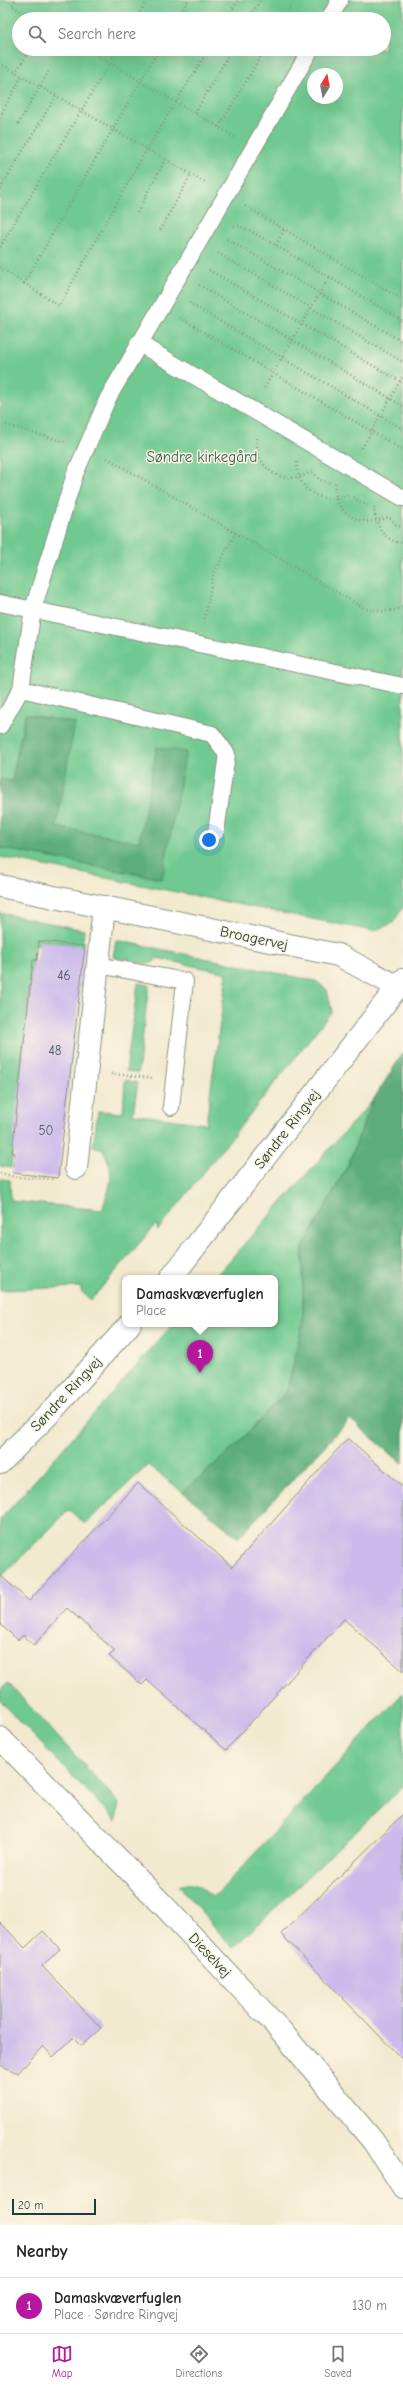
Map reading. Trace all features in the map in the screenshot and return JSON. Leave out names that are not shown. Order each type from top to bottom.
[{"type":"street","name":"Broagervej","points":[[0,886],[338,956],[401,983]]},
{"type":"street","points":[[76,1168],[104,907]]},
{"type":"street","name":"Søndre Ringvej","points":[[172,1275],[401,983]]},
{"type":"street","name":"Søndre Ringvej","points":[[0,1463],[52,1411],[127,1327]]},
{"type":"street","name":"Dieselvej","points":[[0,1738],[166,1908],[282,2032],[373,2141],[403,2187]]},
{"type":"lane","points":[[332,12],[340,0]]},
{"type":"lane","points":[[0,726],[7,711],[21,689],[33,609],[74,474],[108,398],[138,343],[307,56]]},
{"type":"lane","points":[[138,343],[381,485],[399,505]]},
{"type":"lane","points":[[0,603],[403,686]]},
{"type":"lane","points":[[21,689],[212,734],[228,754],[216,832]]},
{"type":"lane","points":[[98,964],[185,981],[172,1107]]},
{"type":"path","points":[[15,0],[12,6],[22,12]]},
{"type":"path","points":[[140,12],[147,0]]},
{"type":"path","points":[[181,12],[188,0]]},
{"type":"path","points":[[231,12],[238,0]]},
{"type":"path","points":[[253,12],[260,0]]},
{"type":"path","points":[[287,12],[294,0]]},
{"type":"path","points":[[15,73],[26,56]]},
{"type":"path","points":[[98,56],[253,148]]},
{"type":"path","points":[[0,247],[114,56]]},
{"type":"path","points":[[24,283],[112,129],[156,56]]},
{"type":"path","points":[[0,267],[59,306],[147,149],[205,56]]},
{"type":"path","points":[[195,113],[228,56]]},
{"type":"path","points":[[219,127],[261,56]]},
{"type":"path","points":[[3,65],[403,300]]},
{"type":"path","points":[[18,124],[50,69]]},
{"type":"path","points":[[2,113],[22,76]]},
{"type":"path","points":[[0,189],[56,96]]},
{"type":"path","points":[[137,213],[165,160]]},
{"type":"path","points":[[160,230],[192,175]]},
{"type":"path","points":[[231,227],[239,226],[252,231],[403,321]]},
{"type":"path","points":[[276,246],[284,230]]},
{"type":"path","points":[[222,242],[228,232]]},
{"type":"path","points":[[225,238],[403,342]]},
{"type":"path","points":[[213,258],[219,247]]},
{"type":"path","points":[[216,252],[403,362]]},
{"type":"path","points":[[203,274],[210,263]]},
{"type":"path","points":[[207,269],[401,382]]},
{"type":"path","points":[[327,454],[322,462],[311,472],[298,478],[276,475],[268,471],[261,462],[258,453],[257,435],[258,414],[273,374],[329,277]]},
{"type":"path","points":[[194,290],[200,279]]},
{"type":"path","points":[[197,284],[403,406]]},
{"type":"path","points":[[184,306],[190,296]]},
{"type":"path","points":[[187,301],[403,429]]},
{"type":"path","points":[[181,312],[178,317],[403,450]]},
{"type":"path","points":[[399,505],[389,516],[375,522],[364,522],[354,519],[346,514],[336,499],[335,484],[337,471],[347,465],[371,432],[401,382],[403,376]]},
{"type":"path","points":[[6,425],[86,448],[122,465],[364,608],[377,611],[393,611],[403,607]]},
{"type":"path","points":[[304,440],[297,458],[298,478],[308,491],[316,496],[336,499],[353,493],[365,476]]},
{"type":"path","points":[[311,472],[320,480],[335,484]]},
{"type":"path","points":[[381,485],[375,495],[375,522],[379,530],[387,537],[403,543]]},
{"type":"path","points":[[389,516],[398,526],[403,528]]},
{"type":"path","points":[[201,644],[213,575],[236,532]]},
{"type":"path","points":[[86,1071],[174,1080]]},
{"type":"path","points":[[0,1173],[14,1177],[62,1179],[76,1168]]},
{"type":"green space","name":"Søndre kirkegård","points":[[0,0],[403,0],[403,907],[393,923],[373,931],[0,857]]},
{"type":"green space","points":[[25,714],[75,723],[56,827],[139,842],[157,747],[186,752],[162,879],[0,848],[0,779],[12,781]]},
{"type":"green space","points":[[0,913],[84,930],[82,946],[40,941],[39,945],[34,944],[11,1168],[0,1166]]},
{"type":"green space","points":[[116,940],[316,981],[327,990],[332,1011],[158,1230],[156,1224],[91,1300],[81,1291],[81,1287],[0,1290],[0,1179],[10,1180],[11,1201],[102,1210],[110,1185],[111,1172],[102,1148],[93,1147],[98,1111],[123,1113],[125,1080],[138,1083],[133,1114],[206,1124],[227,973],[157,958],[153,963],[142,963],[113,957]]},
{"type":"green space","points":[[138,983],[149,985],[138,1073],[126,1071]]},
{"type":"green space","points":[[403,1053],[403,1464],[350,1419],[238,1538],[183,1492],[237,1445],[287,1391],[303,1322],[303,1248],[348,1165],[373,1100]]},
{"type":"green space","points":[[373,1100],[348,1165],[303,1248],[303,1322],[287,1391],[237,1445],[183,1492],[148,1465],[85,1524],[69,1510],[0,1578],[0,1520],[170,1327],[278,1327],[278,1275],[217,1275]]},
{"type":"green space","points":[[8,1683],[119,1803],[116,1821],[0,1701],[0,1690]]},
{"type":"green space","points":[[403,1693],[403,1787],[233,1948],[179,1886],[193,1884],[201,1888],[212,1897],[217,1894]]},
{"type":"building","points":[[39,941],[85,946],[58,1178],[13,1173],[15,1153],[12,1152],[33,960],[37,960]]},
{"type":"building","points":[[348,1438],[403,1487],[403,1671],[344,1619],[226,1750],[147,1680],[142,1685],[109,1656],[115,1651],[67,1608],[34,1645],[23,1635],[18,1640],[0,1624],[0,1575],[29,1601],[138,1483],[232,1567]]},
{"type":"building","points":[[403,1814],[403,2060],[281,1934]]},
{"type":"building","points":[[0,1922],[25,1948],[43,1931],[60,1949],[42,1966],[101,2028],[81,2046],[73,2038],[53,2057],[43,2046],[18,2073],[0,2065]]},
{"type":"place","name":"Damaskvæverfuglen","points":[[200,1373]]}]
